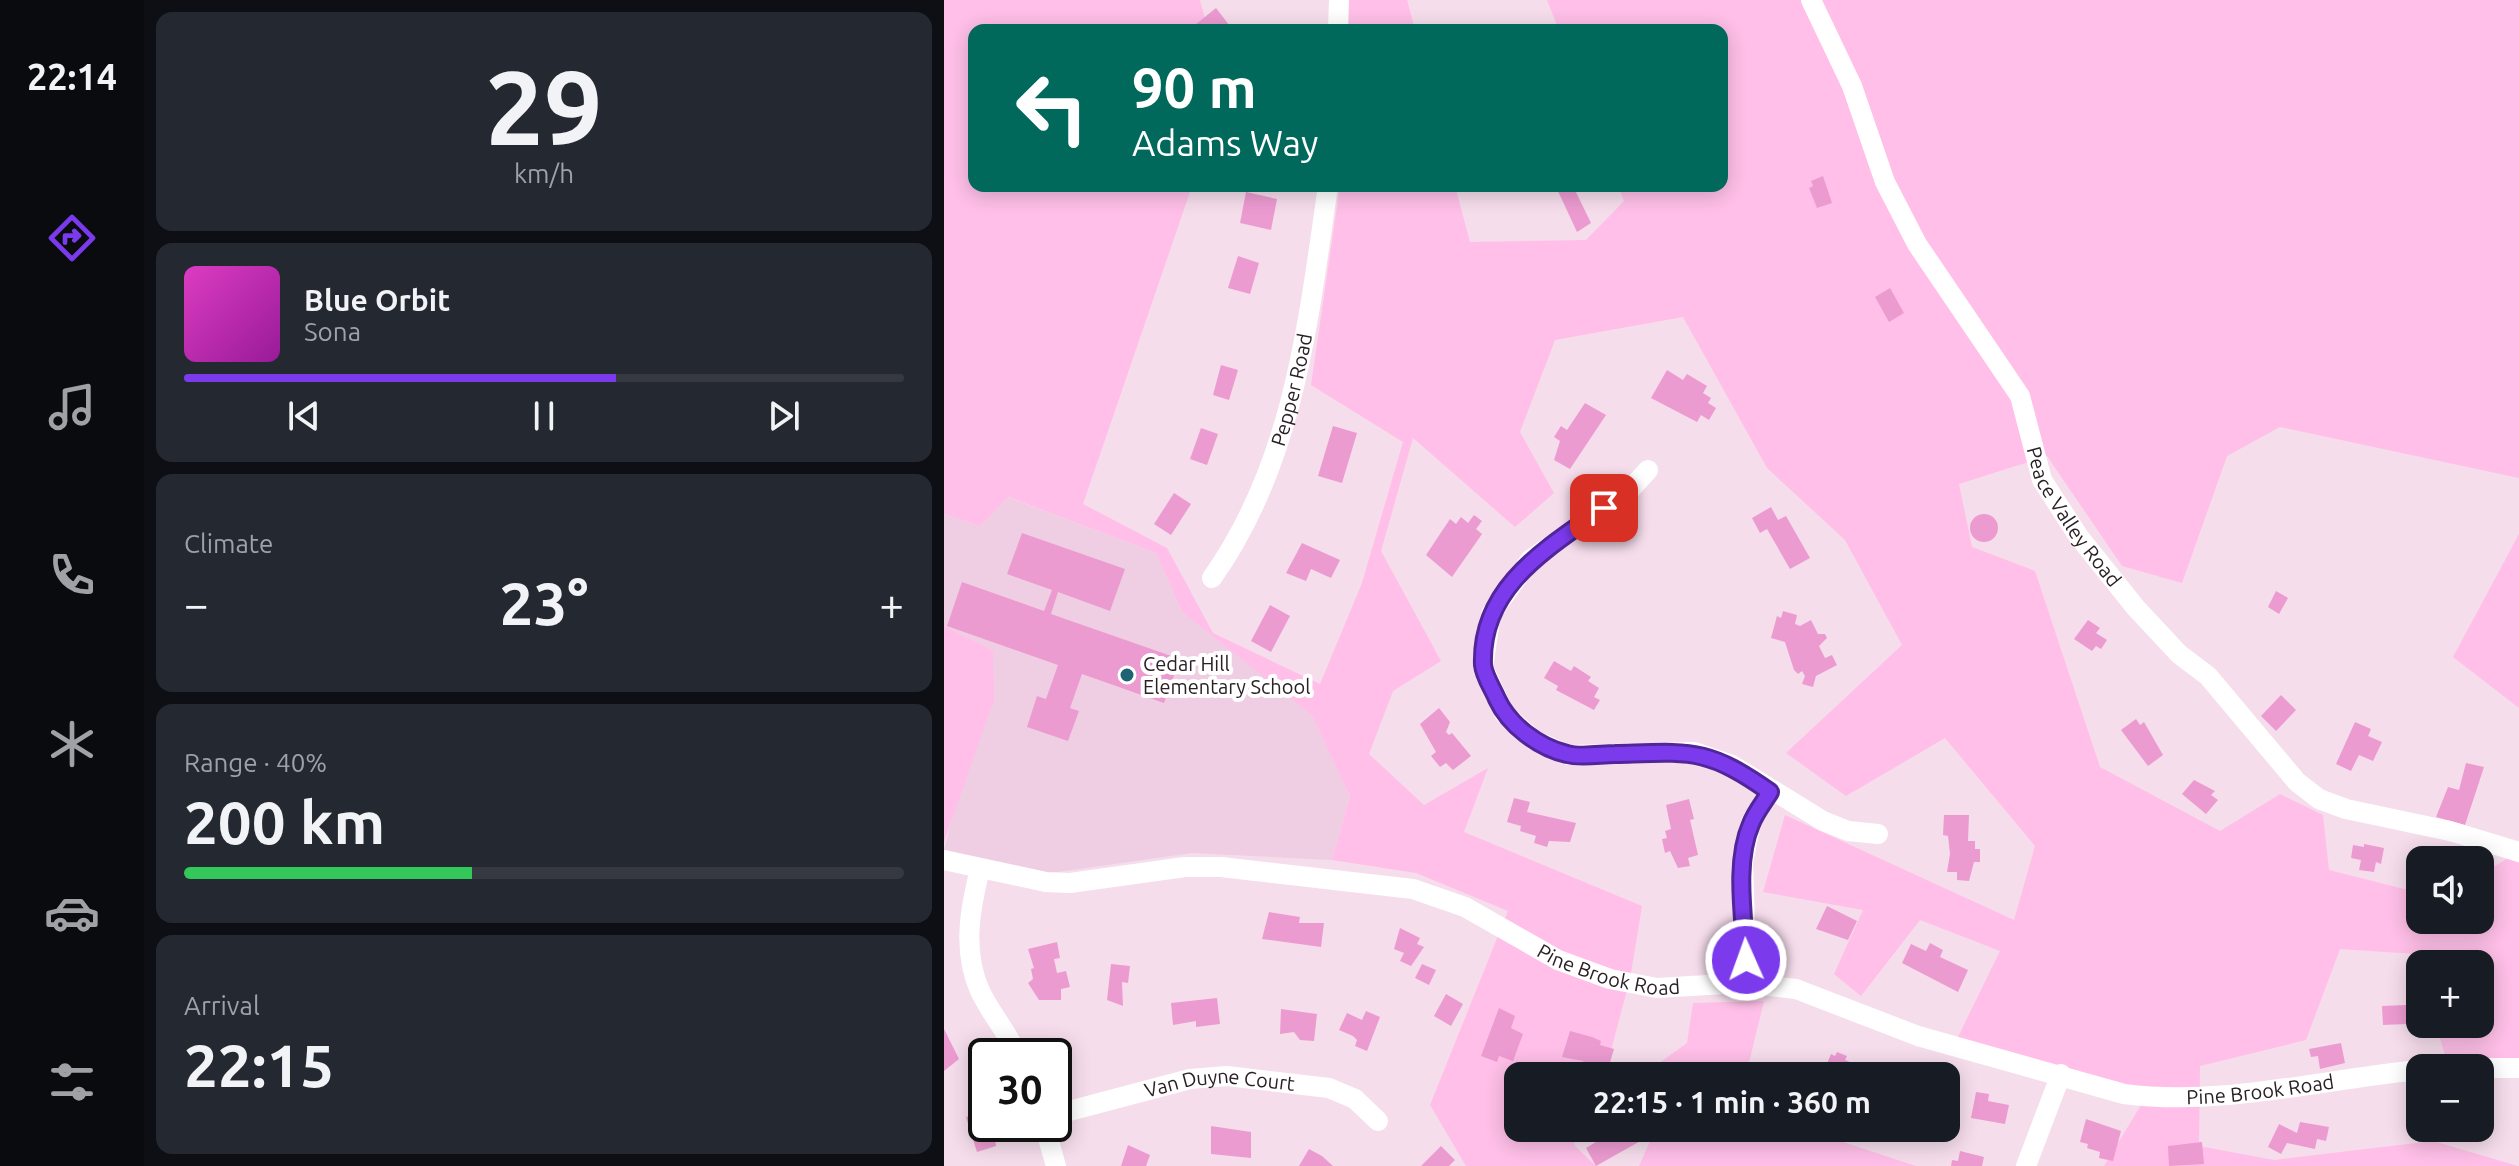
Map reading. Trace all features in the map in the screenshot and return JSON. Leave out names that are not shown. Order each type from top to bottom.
[{"type":"street","points":[[1338,24],[1339,0]]},
{"type":"street","name":"Peace Valley Road","points":[[1811,0],[1852,86],[1885,182],[1917,244],[2020,396],[2042,480],[2079,537],[2136,608],[2179,654],[2208,676],[2283,768],[2319,799],[2519,852]]},
{"type":"street","name":"Pepper Road","points":[[1212,578],[1240,539],[1260,498],[1287,416],[1301,367],[1327,192]]},
{"type":"street","points":[[1648,470],[1629,491],[1530,560],[1491,614],[1483,667],[1504,713],[1534,740],[1568,755],[1694,752],[1732,765],[1770,792],[1848,831],[1878,834]]},
{"type":"street","points":[[1747,984],[1743,862],[1751,822],[1770,792]]},
{"type":"street","name":"Pine Brook Road","points":[[944,860],[1023,879],[1070,883],[1185,867],[1221,867],[1413,889],[1465,907],[1558,960],[1610,979],[1657,988],[1747,984],[1796,989],[1918,1036],[2124,1094],[2159,1098],[2206,1097],[2406,1072]]},
{"type":"street","points":[[980,869],[968,934],[973,971],[979,989],[1008,1038]]},
{"type":"street","points":[[2494,1068],[2519,1068]]},
{"type":"street","points":[[2026,1166],[2061,1074]]},
{"type":"street","name":"Van Duyne Court","points":[[1072,1111],[1122,1100],[1190,1079],[1227,1076],[1329,1088],[1355,1099],[1378,1121]]},
{"type":"street","points":[[1049,1142],[1056,1166]]},
{"type":"shaded area","points":[[944,0],[1200,0],[1206,24],[968,24],[968,192],[1190,192],[1083,504],[1167,548],[1213,633],[1320,684],[1362,583],[1403,442],[1311,385],[1339,192],[1457,192],[1470,242],[1586,240],[1624,201],[1620,192],[1728,192],[1728,24],[1557,24],[1547,0],[2519,0],[2519,478],[2280,427],[2227,456],[2182,583],[2122,566],[2047,456],[1959,484],[1972,547],[2035,571],[2100,767],[2220,831],[2280,794],[2323,815],[2329,870],[2406,889],[2406,934],[2494,934],[2494,866],[2508,858],[2519,863],[2519,1068],[2494,1067],[2494,1054],[2445,1054],[2440,1038],[2494,1038],[2494,950],[2406,950],[2406,953],[2340,949],[2306,1040],[2200,1066],[2199,1146],[2274,1160],[2436,1142],[2518,1166],[2104,1166],[2146,1097],[1956,1041],[2000,951],[1920,920],[1861,996],[1834,974],[1863,910],[1763,892],[1785,815],[2014,920],[2035,846],[1945,738],[1846,796],[1786,753],[1902,645],[1845,540],[1767,468],[1683,317],[1555,340],[1520,432],[1554,493],[1515,527],[1413,438],[1381,551],[1441,661],[1393,691],[1369,754],[1424,805],[1488,768],[1464,832],[1642,906],[1630,979],[1608,1062],[1504,1062],[1504,1142],[1574,1142],[1596,1166],[1466,1166],[1430,1105],[1508,911],[1416,873],[1332,860],[1350,796],[1312,715],[1182,612],[1156,553],[1008,497],[980,526],[944,514]]},
{"type":"shaded area","points":[[1348,0],[1407,0],[1413,24],[1347,24]]},
{"type":"shaded area","name":"Cedar Hill Elementary School","points":[[1007,497],[1156,553],[1182,612],[1312,714],[1350,796],[1332,860],[1192,853],[1044,874],[944,850],[993,650],[944,626],[944,514],[980,526]]},
{"type":"shaded area","points":[[2519,534],[2519,708],[2453,657]]},
{"type":"shaded area","points":[[944,626],[993,650],[994,699],[944,842]]},
{"type":"shaded area","points":[[1764,1001],[1749,1062],[1661,1062],[1687,1043],[1693,1003]]},
{"type":"shaded area","points":[[1650,1142],[1843,1142],[1916,1166],[1639,1166]]},
{"type":"building","points":[[1216,8],[1228,24],[1196,24]]},
{"type":"building","points":[[1823,176],[1832,203],[1817,208],[1809,188],[1813,186],[1811,181]]},
{"type":"building","points":[[1246,192],[1277,199],[1271,230],[1240,223]]},
{"type":"building","points":[[1558,192],[1576,192],[1591,223],[1577,232]]},
{"type":"building","points":[[1238,256],[1259,263],[1250,294],[1228,288]]},
{"type":"building","points":[[1890,288],[1904,313],[1889,322],[1875,297]]},
{"type":"building","points":[[1221,365],[1238,370],[1229,400],[1213,395]]},
{"type":"building","points":[[1667,370],[1683,380],[1687,374],[1707,386],[1703,393],[1711,398],[1708,403],[1716,408],[1709,420],[1701,415],[1697,422],[1651,398]]},
{"type":"building","points":[[1585,403],[1606,415],[1570,469],[1554,460],[1560,441],[1554,437],[1561,426],[1567,430]]},
{"type":"building","points":[[1333,426],[1357,433],[1342,483],[1318,476]]},
{"type":"building","points":[[1201,428],[1218,434],[1207,465],[1190,459]]},
{"type":"building","points":[[1174,493],[1191,504],[1171,535],[1154,524]]},
{"type":"building","points":[[1771,507],[1778,520],[1786,516],[1810,558],[1790,569],[1767,529],[1760,533],[1752,518]]},
{"type":"building","points":[[1984,514],[1994,518],[1998,528],[1994,538],[1984,542],[1974,538],[1970,528],[1974,518]]},
{"type":"building","points":[[1474,515],[1482,521],[1476,529],[1482,534],[1452,577],[1426,555],[1450,519],[1456,524],[1461,517],[1468,523]]},
{"type":"building","points":[[1022,533],[1125,569],[1110,611],[1058,592],[1051,614],[1180,659],[1164,703],[1082,674],[1070,708],[1079,711],[1068,741],[1027,727],[1037,696],[1046,699],[1058,665],[947,626],[962,582],[1044,611],[1052,590],[1007,574]]},
{"type":"building","points":[[1302,543],[1340,560],[1331,578],[1311,569],[1306,581],[1286,573]]},
{"type":"building","points":[[2276,591],[2288,598],[2279,614],[2268,607]]},
{"type":"building","points":[[1270,605],[1290,616],[1271,652],[1251,641]]},
{"type":"building","points":[[1783,611],[1797,615],[1795,624],[1800,626],[1811,620],[1818,634],[1825,634],[1827,638],[1819,646],[1825,658],[1832,655],[1837,665],[1816,676],[1813,687],[1802,684],[1805,676],[1802,671],[1798,674],[1794,670],[1785,642],[1771,638],[1777,616],[1781,618]]},
{"type":"building","points":[[2088,620],[2100,628],[2096,633],[2107,640],[2101,649],[2096,646],[2092,651],[2074,639]]},
{"type":"building","points":[[1554,661],[1571,671],[1574,666],[1591,677],[1588,681],[1599,688],[1594,697],[1600,700],[1594,710],[1556,690],[1558,686],[1544,678]]},
{"type":"building","points":[[2281,695],[2296,710],[2276,731],[2261,716]]},
{"type":"building","points":[[1439,708],[1450,722],[1446,732],[1449,735],[1452,733],[1471,756],[1453,770],[1446,763],[1440,767],[1431,756],[1436,752],[1420,724]]},
{"type":"building","points":[[2136,719],[2140,725],[2144,722],[2163,755],[2148,766],[2121,730]]},
{"type":"building","points":[[2355,722],[2371,729],[2368,736],[2382,742],[2373,761],[2359,755],[2351,771],[2336,764]]},
{"type":"building","points":[[2466,763],[2484,767],[2465,825],[2436,817],[2448,787],[2459,790]]},
{"type":"building","points":[[2194,780],[2215,791],[2211,795],[2218,800],[2206,814],[2182,794]]},
{"type":"building","points":[[1514,798],[1530,802],[1527,812],[1576,823],[1570,842],[1549,841],[1547,847],[1534,843],[1536,836],[1520,831],[1521,826],[1507,822]]},
{"type":"building","points":[[1689,799],[1698,855],[1688,858],[1690,866],[1678,868],[1670,851],[1665,853],[1662,839],[1667,838],[1665,831],[1671,829],[1666,805]]},
{"type":"building","points":[[1944,815],[1969,815],[1968,841],[1975,841],[1975,849],[1980,849],[1980,862],[1974,862],[1969,881],[1957,880],[1957,872],[1947,872],[1950,854],[1948,836],[1943,835]]},
{"type":"building","points":[[2364,844],[2384,848],[2381,864],[2376,862],[2374,872],[2359,870],[2361,860],[2351,858],[2353,845],[2364,847]]},
{"type":"building","points":[[1827,906],[1857,921],[1848,940],[1816,929]]},
{"type":"building","points":[[1269,912],[1300,917],[1299,923],[1324,923],[1321,947],[1262,939]]},
{"type":"building","points":[[1400,928],[1420,938],[1417,944],[1424,947],[1411,966],[1400,961],[1404,953],[1394,949]]},
{"type":"building","points":[[1057,942],[1060,958],[1054,959],[1057,973],[1066,971],[1070,987],[1061,989],[1061,1000],[1039,1000],[1028,983],[1033,979],[1031,969],[1034,968],[1028,949]]},
{"type":"building","points":[[1930,943],[1943,950],[1940,957],[1968,970],[1958,992],[1902,963],[1911,944],[1926,951]]},
{"type":"building","points":[[1111,964],[1130,966],[1128,983],[1122,982],[1123,1006],[1107,1000]]},
{"type":"building","points":[[1422,964],[1436,970],[1429,985],[1415,978]]},
{"type":"building","points":[[1446,994],[1463,1004],[1451,1026],[1434,1016]]},
{"type":"building","points":[[1217,998],[1220,1024],[1196,1027],[1196,1021],[1173,1025],[1171,1003]]},
{"type":"building","points":[[2406,1005],[2406,1024],[2383,1025],[2382,1006]]},
{"type":"building","points":[[1499,1008],[1515,1016],[1511,1028],[1523,1034],[1513,1061],[1499,1056],[1497,1062],[1481,1056]]},
{"type":"building","points":[[1281,1009],[1317,1014],[1314,1041],[1300,1040],[1294,1032],[1280,1034]]},
{"type":"building","points":[[1366,1011],[1380,1017],[1367,1051],[1355,1046],[1357,1040],[1353,1036],[1339,1030],[1347,1013],[1362,1020]]},
{"type":"building","points":[[944,1029],[959,1059],[944,1071]]},
{"type":"building","points":[[1570,1031],[1592,1037],[1601,1041],[1600,1045],[1614,1049],[1610,1062],[1583,1062],[1562,1057]]},
{"type":"building","points":[[2341,1043],[2345,1063],[2320,1069],[2318,1056],[2311,1057],[2309,1049]]},
{"type":"building","points":[[1837,1052],[1847,1056],[1845,1060],[1850,1062],[1828,1062],[1831,1054],[1835,1056]]},
{"type":"building","points":[[1976,1092],[1989,1094],[1988,1101],[2009,1105],[2005,1124],[1971,1118]]},
{"type":"building","points":[[2086,1119],[2121,1131],[2113,1161],[2099,1158],[2100,1152],[2080,1142]]},
{"type":"building","points":[[2300,1122],[2329,1127],[2326,1141],[2317,1139],[2315,1149],[2287,1143],[2281,1154],[2268,1147],[2279,1124],[2297,1133]]},
{"type":"building","points":[[1211,1126],[1251,1132],[1251,1158],[1211,1154]]},
{"type":"building","points":[[974,1142],[995,1142],[996,1146],[977,1152]]},
{"type":"building","points":[[1596,1142],[1639,1142],[1596,1166],[1586,1148]]},
{"type":"building","points":[[2202,1142],[2204,1164],[2169,1166],[2168,1146]]},
{"type":"building","points":[[1128,1145],[1150,1155],[1146,1166],[1121,1166]]},
{"type":"building","points":[[1441,1146],[1455,1160],[1449,1166],[1421,1166]]},
{"type":"building","points":[[1309,1149],[1322,1156],[1333,1166],[1299,1166]]},
{"type":"building","points":[[1960,1151],[1984,1157],[1982,1166],[1951,1166],[1952,1160],[1958,1161]]},
{"type":"place","name":"Cedar Hill Elementary School","points":[[1127,675]]},
{"type":"route","points":[[1604,508],[1530,560],[1504,593],[1491,614],[1483,667],[1504,713],[1534,740],[1568,755],[1694,752],[1732,765],[1770,792],[1751,822],[1746,840],[1743,862],[1746,960]]}]
